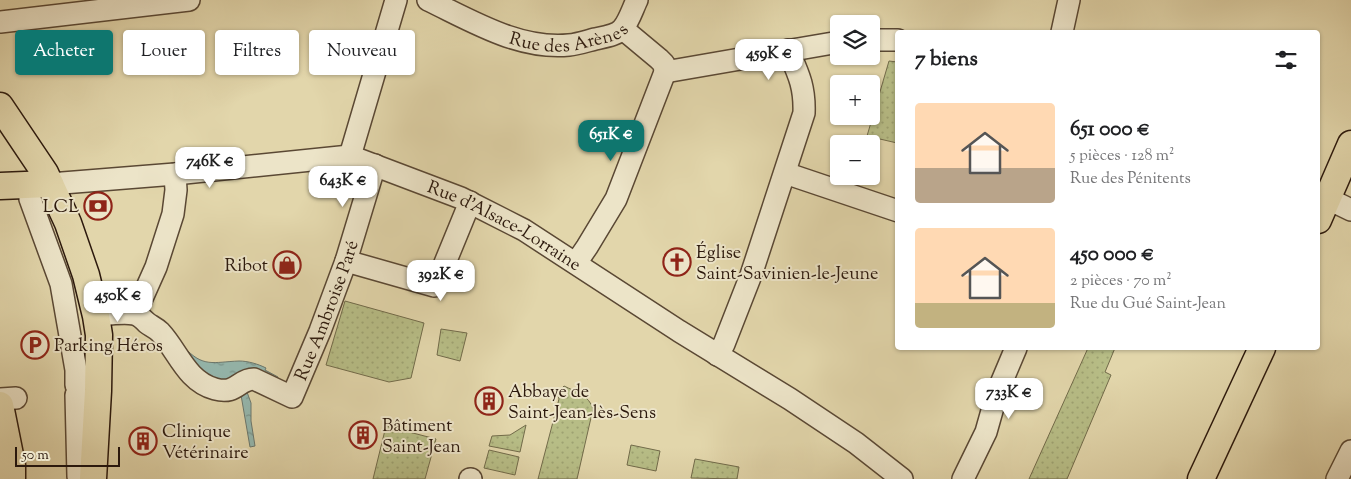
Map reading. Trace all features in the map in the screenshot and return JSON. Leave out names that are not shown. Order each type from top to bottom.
[{"type":"main road","points":[[0,106],[29,157],[40,191],[68,223],[86,275],[96,316],[99,335],[80,390],[84,473]]},
{"type":"main road","points":[[1320,204],[1351,144]]},
{"type":"main road","points":[[0,186],[40,191]]},
{"type":"main road","points":[[1201,479],[1261,350]]},
{"type":"main road","points":[[5,401],[12,479]]},
{"type":"street","points":[[0,22],[189,0]]},
{"type":"street","points":[[350,156],[396,0]]},
{"type":"street","name":"Rue des Arènes","points":[[428,0],[501,34],[519,40],[541,44],[569,45],[610,35],[623,28],[637,0]]},
{"type":"street","points":[[1062,30],[1069,0]]},
{"type":"street","points":[[576,263],[616,199],[665,72],[664,64],[623,28]]},
{"type":"street","points":[[880,40],[895,40]]},
{"type":"street","points":[[665,72],[830,43]]},
{"type":"street","points":[[718,355],[724,344],[736,305],[751,275],[804,113],[804,92],[798,72],[788,50]]},
{"type":"street","points":[[752,56],[798,72]]},
{"type":"street","name":"Rue d'Alsace-Lorraine","points":[[40,191],[175,174],[350,156],[470,202],[524,230],[807,410],[856,443],[902,479]]},
{"type":"street","name":"Rue Ambroise Paré","points":[[135,314],[159,331],[176,347],[192,375],[202,384],[229,390],[236,388],[242,382],[254,379],[292,397],[320,331],[346,261],[375,165]]},
{"type":"street","points":[[785,173],[895,209]]},
{"type":"street","points":[[96,316],[104,314],[135,314],[156,267],[173,214],[175,174]]},
{"type":"street","points":[[40,191],[61,284],[80,390]]},
{"type":"street","points":[[346,261],[434,286],[470,202]]},
{"type":"street","points":[[1320,204],[1351,210]]},
{"type":"street","points":[[964,478],[986,432],[997,393],[1015,350]]},
{"type":"street","points":[[1337,479],[1351,451]]},
{"type":"green space","points":[[889,61],[895,62],[895,143],[880,139],[880,135],[867,135],[870,125],[880,125],[880,92]]},
{"type":"green space","points":[[345,301],[424,323],[411,378],[389,382],[326,365]]},
{"type":"green space","points":[[441,329],[467,333],[460,361],[437,355]]},
{"type":"green space","points":[[1087,350],[1114,350],[1105,372],[1111,375],[1067,479],[1029,479]]},
{"type":"green space","points":[[564,386],[585,397],[593,409],[577,479],[538,479],[559,399],[557,393]]},
{"type":"green space","points":[[526,425],[520,452],[489,446],[492,436],[510,435]]},
{"type":"green space","points":[[386,426],[436,439],[425,479],[373,479]]},
{"type":"green space","points":[[631,445],[660,451],[656,471],[627,465]]},
{"type":"green space","points":[[489,450],[519,457],[515,475],[484,468]]},
{"type":"green space","points":[[695,459],[739,467],[737,479],[691,478]]},
{"type":"water","points":[[184,347],[203,361],[215,363],[249,362],[266,368],[265,370],[278,377],[275,384],[228,388],[203,380]]},
{"type":"water","points":[[247,392],[251,403],[251,421],[255,446],[250,447],[241,395]]},
{"type":"place","name":"LCL","points":[[98,206]]},
{"type":"place","name":"Église Saint-Savinien-le-Jeune","points":[[677,262]]},
{"type":"place","name":"Ribot","points":[[287,265]]},
{"type":"place","name":"Parking Héros","points":[[35,345]]},
{"type":"place","name":"Abbaye de Saint-Jean-lès-Sens","points":[[489,401]]},
{"type":"place","name":"Bâtiment Saint-Jean","points":[[363,435]]},
{"type":"place","name":"Clinique Vétérinaire","points":[[143,441]]}]
